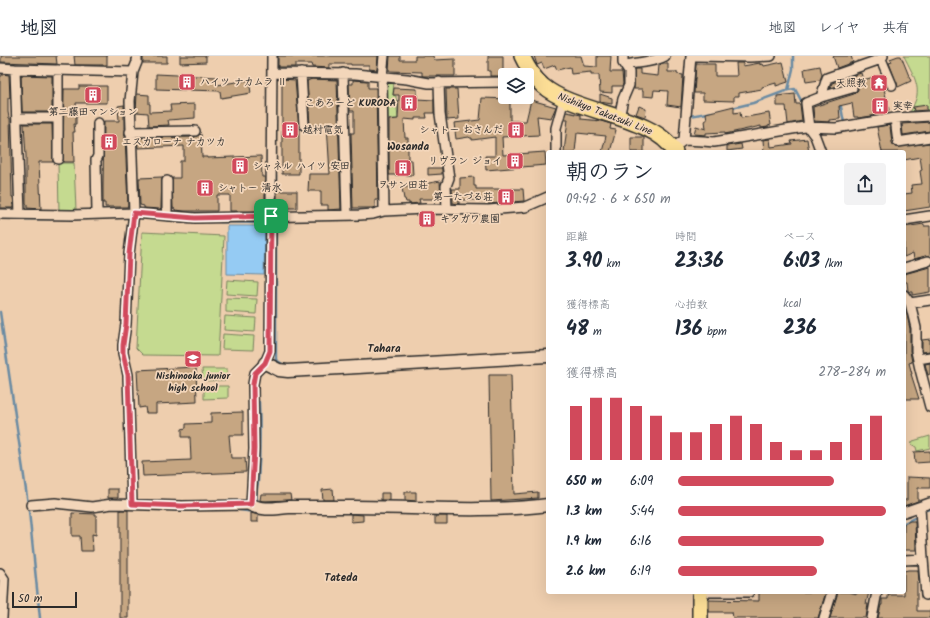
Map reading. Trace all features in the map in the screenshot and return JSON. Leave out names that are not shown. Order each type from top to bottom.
[{"type":"main road","name":"Nishikyo Takatsuki Line","points":[[522,56],[528,68]]},
{"type":"main road","name":"Nishikyo Takatsuki Line","points":[[534,83],[564,99],[642,126],[678,147]]},
{"type":"main road","points":[[700,594],[700,618]]},
{"type":"street","points":[[132,504],[128,375],[123,353],[123,345],[126,324],[129,254],[133,216],[130,101],[133,72],[137,62],[137,56]]},
{"type":"street","points":[[251,504],[254,449],[253,384],[255,373],[265,363],[270,351],[275,216],[272,56]]},
{"type":"street","points":[[384,56],[382,77],[384,211]]},
{"type":"street","points":[[619,118],[623,99],[629,85],[629,72],[624,60],[650,61],[660,59],[665,56]]},
{"type":"street","points":[[691,56],[678,147],[703,141],[714,142],[805,127],[836,128],[895,118],[930,116]]},
{"type":"street","points":[[696,56],[771,56]]},
{"type":"street","points":[[860,56],[867,64]]},
{"type":"street","points":[[821,97],[827,78],[882,57],[892,85]]},
{"type":"street","points":[[0,68],[133,72]]},
{"type":"street","points":[[15,69],[20,214]]},
{"type":"street","points":[[58,70],[58,160]]},
{"type":"street","points":[[272,73],[343,73],[429,83],[498,82]]},
{"type":"street","points":[[301,73],[304,125]]},
{"type":"street","points":[[343,73],[347,214]]},
{"type":"street","points":[[439,82],[440,114],[448,178],[446,186],[447,209]]},
{"type":"street","points":[[820,150],[815,136],[809,128],[806,103],[852,88]]},
{"type":"street","points":[[556,150],[556,128],[564,99]]},
{"type":"street","points":[[17,118],[58,118]]},
{"type":"street","points":[[895,118],[898,142],[930,137]]},
{"type":"street","points":[[97,214],[96,160],[98,156],[98,123]]},
{"type":"street","points":[[130,132],[195,131]]},
{"type":"street","points":[[167,181],[167,216]]},
{"type":"street","points":[[0,214],[97,214],[195,218],[373,214],[384,211],[425,209],[489,210],[525,207],[546,198]]},
{"type":"street","points":[[906,220],[930,216]]},
{"type":"street","points":[[906,267],[928,261]]},
{"type":"street","points":[[906,298],[910,303],[916,328],[916,351],[930,407]]},
{"type":"street","points":[[910,303],[930,300]]},
{"type":"street","points":[[265,363],[279,370],[288,370],[546,356]]},
{"type":"street","points":[[918,359],[930,357]]},
{"type":"street","points":[[31,504],[55,503],[92,506],[112,504],[182,506],[251,504],[260,509],[369,507],[466,510],[518,509],[546,505]]},
{"type":"street","points":[[906,511],[930,503]]},
{"type":"street","points":[[920,507],[926,535],[923,559],[927,580],[926,595]]},
{"type":"street","points":[[906,560],[923,559]]},
{"type":"street","points":[[0,573],[4,579],[2,618]]},
{"type":"street","points":[[824,618],[831,594]]},
{"type":"street","points":[[872,618],[877,594]]},
{"type":"green space","points":[[904,56],[930,56],[930,115],[909,117],[916,99],[917,88],[914,77]]},
{"type":"green space","points":[[390,81],[394,81],[393,95],[396,96],[398,119],[388,119],[387,84]]},
{"type":"green space","points":[[58,163],[74,163],[76,210],[59,211]]},
{"type":"green space","points":[[142,232],[224,236],[218,356],[143,355],[136,348]]},
{"type":"green space","points":[[227,280],[258,282],[257,296],[226,294]]},
{"type":"green space","points":[[226,298],[257,299],[256,314],[226,312]]},
{"type":"green space","points":[[225,316],[256,318],[255,332],[224,330]]},
{"type":"green space","points":[[223,334],[254,336],[253,350],[222,349]]},
{"type":"green space","points":[[202,369],[227,369],[227,380],[203,381]]},
{"type":"green space","points":[[204,386],[228,386],[228,398],[204,399]]},
{"type":"green space","points":[[930,436],[930,448],[917,451],[916,447],[911,444],[913,441]]},
{"type":"water","points":[[227,226],[265,226],[264,275],[227,274]]},
{"type":"building","points":[[1,56],[56,56],[57,64],[1,62]]},
{"type":"building","points":[[74,56],[107,56],[107,65],[75,65]]},
{"type":"building","points":[[143,56],[167,56],[167,63],[143,63]]},
{"type":"building","points":[[180,56],[206,56],[206,62],[180,63]]},
{"type":"building","points":[[278,56],[378,56],[377,70],[369,69],[369,65],[351,64],[329,64],[329,68],[312,67],[311,64],[295,64],[295,67],[278,67]]},
{"type":"building","points":[[390,56],[400,56],[400,60],[415,60],[415,56],[433,56],[434,60],[455,59],[455,76],[422,76],[422,72],[389,71]]},
{"type":"building","points":[[488,56],[503,56],[503,68],[498,68],[498,76],[490,76],[490,71],[488,71]]},
{"type":"building","points":[[534,56],[581,56],[584,66],[597,67],[597,56],[611,56],[610,72],[622,72],[623,84],[622,86],[612,86],[612,93],[600,92],[599,75],[591,75],[591,72],[571,74],[570,67],[557,70],[555,65],[544,69],[542,63],[537,65]]},
{"type":"building","points":[[833,56],[851,56],[853,62],[837,68]]},
{"type":"building","points":[[901,56],[911,81],[898,87],[889,63],[892,62],[890,59]]},
{"type":"building","points":[[783,62],[788,82],[776,86],[776,83],[762,87],[762,89],[739,93],[739,96],[734,96],[734,101],[703,100],[703,93],[694,93],[696,64],[715,64],[715,76],[737,76],[736,63],[743,63],[743,66],[760,63],[760,65],[763,64],[764,66]]},
{"type":"building","points":[[668,64],[668,72],[677,72],[677,74],[683,75],[681,107],[667,105],[668,91],[654,90],[653,97],[643,96],[642,89],[634,89],[634,69],[640,69],[640,74],[658,76],[659,65]]},
{"type":"building","points":[[820,66],[822,75],[820,80],[806,82],[804,69]]},
{"type":"building","points":[[861,73],[863,80],[881,75],[887,89],[884,89],[889,110],[885,111],[885,114],[858,118],[854,117],[852,103],[839,106],[840,119],[829,120],[829,122],[814,121],[813,107],[854,94],[858,90],[858,86],[854,82],[830,88],[832,83]]},
{"type":"building","points":[[2,74],[9,75],[10,98],[8,98],[8,112],[10,118],[13,208],[0,208],[0,76],[2,76]]},
{"type":"building","name":"ハイツ ナカムラ Ⅱ","points":[[156,74],[217,77],[217,85],[249,80],[251,93],[221,98],[220,91],[156,89]]},
{"type":"building","points":[[21,75],[52,76],[52,112],[22,112]]},
{"type":"building","points":[[282,79],[295,80],[299,127],[299,174],[282,174]]},
{"type":"building","points":[[312,79],[337,80],[341,209],[328,210],[328,205],[321,205],[321,191],[308,191],[309,174],[330,174],[327,124],[310,126],[307,81]]},
{"type":"building","points":[[353,80],[368,81],[368,88],[376,88],[378,200],[375,200],[375,207],[372,208],[353,208],[351,133],[354,133],[354,111],[350,111],[349,84],[353,84]]},
{"type":"building","points":[[79,86],[107,86],[107,103],[76,103],[77,117],[76,124],[74,124],[75,132],[73,132],[74,162],[63,162],[64,89],[79,89]]},
{"type":"building","points":[[394,88],[417,89],[417,99],[434,100],[434,113],[426,113],[427,118],[415,118],[415,120],[404,119],[405,138],[408,138],[408,160],[412,160],[413,175],[389,175],[389,120],[398,119],[399,95],[393,95]]},
{"type":"building","points":[[446,89],[457,89],[459,119],[447,120]]},
{"type":"building","points":[[137,94],[149,95],[150,112],[171,111],[170,105],[195,104],[195,118],[168,120],[169,125],[149,126],[148,113],[136,112]]},
{"type":"building","points":[[600,94],[612,98],[612,104],[600,102]]},
{"type":"building","points":[[795,94],[796,104],[800,104],[802,121],[788,124],[786,106],[777,106],[777,96]]},
{"type":"building","points":[[482,98],[498,99],[498,104],[510,104],[510,121],[526,121],[530,104],[534,104],[534,101],[556,107],[551,118],[537,116],[539,135],[502,137],[503,155],[545,152],[546,165],[486,170],[485,156],[495,156],[495,137],[472,140],[472,138],[469,137],[456,139],[454,123],[480,120]]},
{"type":"building","points":[[124,105],[128,205],[127,207],[105,207],[105,203],[103,203],[104,121],[119,121],[118,106]]},
{"type":"building","points":[[927,105],[927,110],[914,111],[913,107]]},
{"type":"building","points":[[639,106],[646,109],[645,117],[636,114]]},
{"type":"building","points":[[734,106],[734,113],[740,112],[741,118],[769,113],[771,125],[768,127],[761,128],[761,126],[725,134],[725,132],[706,133],[706,135],[694,134],[696,126],[706,129],[706,113]]},
{"type":"building","points":[[567,112],[581,115],[581,119],[601,121],[611,124],[610,129],[616,130],[611,150],[602,150],[606,136],[577,133],[575,150],[564,150],[568,119],[565,119]]},
{"type":"building","points":[[930,122],[930,131],[903,135],[902,124]]},
{"type":"building","points":[[24,124],[52,124],[53,162],[39,162],[41,209],[27,208],[26,204]]},
{"type":"building","points":[[890,126],[892,143],[895,147],[930,143],[930,207],[906,211],[906,194],[912,193],[911,185],[922,184],[920,157],[906,160],[906,150],[882,150],[877,127]]},
{"type":"building","points":[[201,134],[202,157],[261,156],[262,177],[265,177],[265,211],[230,211],[230,195],[217,195],[217,211],[185,211],[175,210],[173,208],[172,178],[180,178],[180,161],[184,161],[184,146],[138,148],[137,138],[195,137]]},
{"type":"building","points":[[631,137],[644,137],[644,150],[631,150]]},
{"type":"building","points":[[770,139],[771,147],[792,144],[791,141],[807,139],[809,150],[764,150],[763,140]]},
{"type":"building","points":[[741,144],[742,149],[727,150],[727,146]]},
{"type":"building","points":[[428,168],[442,168],[442,174],[428,175]]},
{"type":"building","points":[[162,177],[161,208],[144,208],[144,206],[140,205],[139,178]]},
{"type":"building","points":[[474,177],[474,186],[476,186],[476,189],[523,189],[524,201],[489,204],[488,200],[459,200],[459,204],[453,203],[452,189],[460,189],[460,178]]},
{"type":"building","points":[[440,181],[441,199],[419,199],[420,203],[409,204],[409,202],[406,202],[404,199],[402,188]]},
{"type":"building","points":[[277,191],[297,191],[297,208],[289,208],[289,205],[277,205]]},
{"type":"building","name":"キタガワ農園","points":[[421,215],[433,215],[433,226],[425,226],[425,224],[420,223]]},
{"type":"building","points":[[924,224],[924,226],[930,226],[930,255],[914,259],[913,253],[906,256],[906,227]]},
{"type":"building","points":[[930,267],[930,292],[912,295],[912,292],[908,291],[906,273]]},
{"type":"building","points":[[906,310],[910,329],[910,351],[912,362],[909,363],[919,399],[906,399]]},
{"type":"building","points":[[930,339],[930,351],[922,352],[922,340]]},
{"type":"building","points":[[930,363],[930,374],[928,375],[925,364]]},
{"type":"building","points":[[196,367],[197,402],[156,404],[156,413],[146,413],[145,407],[139,408],[137,370]]},
{"type":"building","points":[[489,375],[511,375],[514,494],[538,492],[538,498],[491,501]]},
{"type":"building","points":[[243,412],[243,435],[229,435],[231,458],[245,458],[246,472],[143,476],[142,462],[191,460],[190,437],[182,437],[182,429],[186,428],[186,424],[211,423],[211,413]]},
{"type":"building","points":[[930,451],[930,462],[915,463],[914,452]]},
{"type":"building","points":[[907,477],[930,478],[930,488],[918,488],[918,501],[906,505]]},
{"type":"building","points":[[108,489],[118,489],[118,498],[108,498]]},
{"type":"building","points":[[333,489],[334,500],[323,500],[322,490]]},
{"type":"building","points":[[405,492],[416,492],[416,501],[405,500]]},
{"type":"building","points":[[381,493],[389,493],[389,500],[381,500]]},
{"type":"building","points":[[261,494],[290,494],[291,500],[262,501],[260,500]]},
{"type":"building","points":[[120,510],[128,510],[128,618],[120,618]]},
{"type":"building","points":[[72,513],[96,514],[96,535],[92,534],[93,551],[81,551],[80,536],[72,536]]},
{"type":"building","points":[[251,513],[258,515],[258,522],[251,522]]},
{"type":"building","points":[[351,514],[363,515],[363,521],[351,522]]},
{"type":"building","points":[[435,516],[447,516],[447,524],[435,524]]},
{"type":"building","points":[[915,521],[916,550],[906,550],[906,523]]},
{"type":"building","points":[[906,570],[918,570],[919,581],[917,581],[917,611],[930,611],[930,618],[878,618],[882,605],[882,599],[888,599],[888,595],[906,594]]},
{"type":"building","points":[[759,594],[825,594],[818,618],[733,618],[732,612],[709,612],[709,600],[759,601]]},
{"type":"building","points":[[837,594],[868,594],[866,604],[868,604],[866,618],[830,618]]},
{"type":"waterway","points":[[732,108],[753,103],[788,90],[793,69],[793,56]]},
{"type":"waterway","points":[[788,90],[795,89],[803,104]]},
{"type":"waterway","points":[[836,107],[841,107],[844,123]]},
{"type":"waterway","points":[[690,116],[713,112]]},
{"type":"waterway","points":[[276,175],[276,214]]},
{"type":"waterway","points":[[20,219],[51,219]]},
{"type":"waterway","points":[[156,219],[189,222]]},
{"type":"waterway","points":[[220,222],[263,223]]},
{"type":"waterway","points":[[275,223],[276,360],[284,365]]},
{"type":"waterway","points":[[0,312],[29,511],[40,618]]},
{"type":"waterway","points":[[258,503],[256,496],[260,432],[259,402]]},
{"type":"waterway","points":[[50,507],[93,511]]},
{"type":"waterway","points":[[233,509],[254,512]]},
{"type":"waterway","points":[[926,510],[930,509]]},
{"type":"waterway","points":[[173,510],[198,510]]},
{"type":"waterway","points":[[906,522],[914,518]]},
{"type":"place","name":"ハイツ ナカムラ Ⅱ","points":[[187,82]]},
{"type":"place","name":"天照教","points":[[879,83]]},
{"type":"place","name":"第二藤田マンション","points":[[93,95]]},
{"type":"place","name":"こあろーど KURODA","points":[[409,103]]},
{"type":"place","name":"実幸","points":[[880,106]]},
{"type":"place","name":"越村電気","points":[[290,130]]},
{"type":"place","name":"シャトー おさんだ","points":[[516,130]]},
{"type":"place","name":"エスカローナ ナカツカ","points":[[109,142]]},
{"type":"place","name":"リヴラン ジョイ","points":[[515,161]]},
{"type":"place","name":"シャネル ハイツ 安田","points":[[240,166]]},
{"type":"place","name":"ヲサン田荘","points":[[403,168]]},
{"type":"place","name":"シャトー 清水","points":[[205,188]]},
{"type":"place","name":"第一たづる荘","points":[[506,197]]},
{"type":"place","name":"キタガワ農園","points":[[427,219]]},
{"type":"place","name":"Nishinooka junior high school","points":[[193,359]]},
{"type":"district","name":"Wosanda","points":[[408,147]]},
{"type":"district","name":"Tahara","points":[[384,349]]},
{"type":"district","name":"Tateda","points":[[341,578]]},
{"type":"route","points":[[134,213],[195,218],[271,216],[270,351],[265,363],[255,373],[253,384],[254,449],[251,504],[182,506],[132,504],[128,375],[123,353],[123,345],[126,324],[129,254],[134,213]]}]
